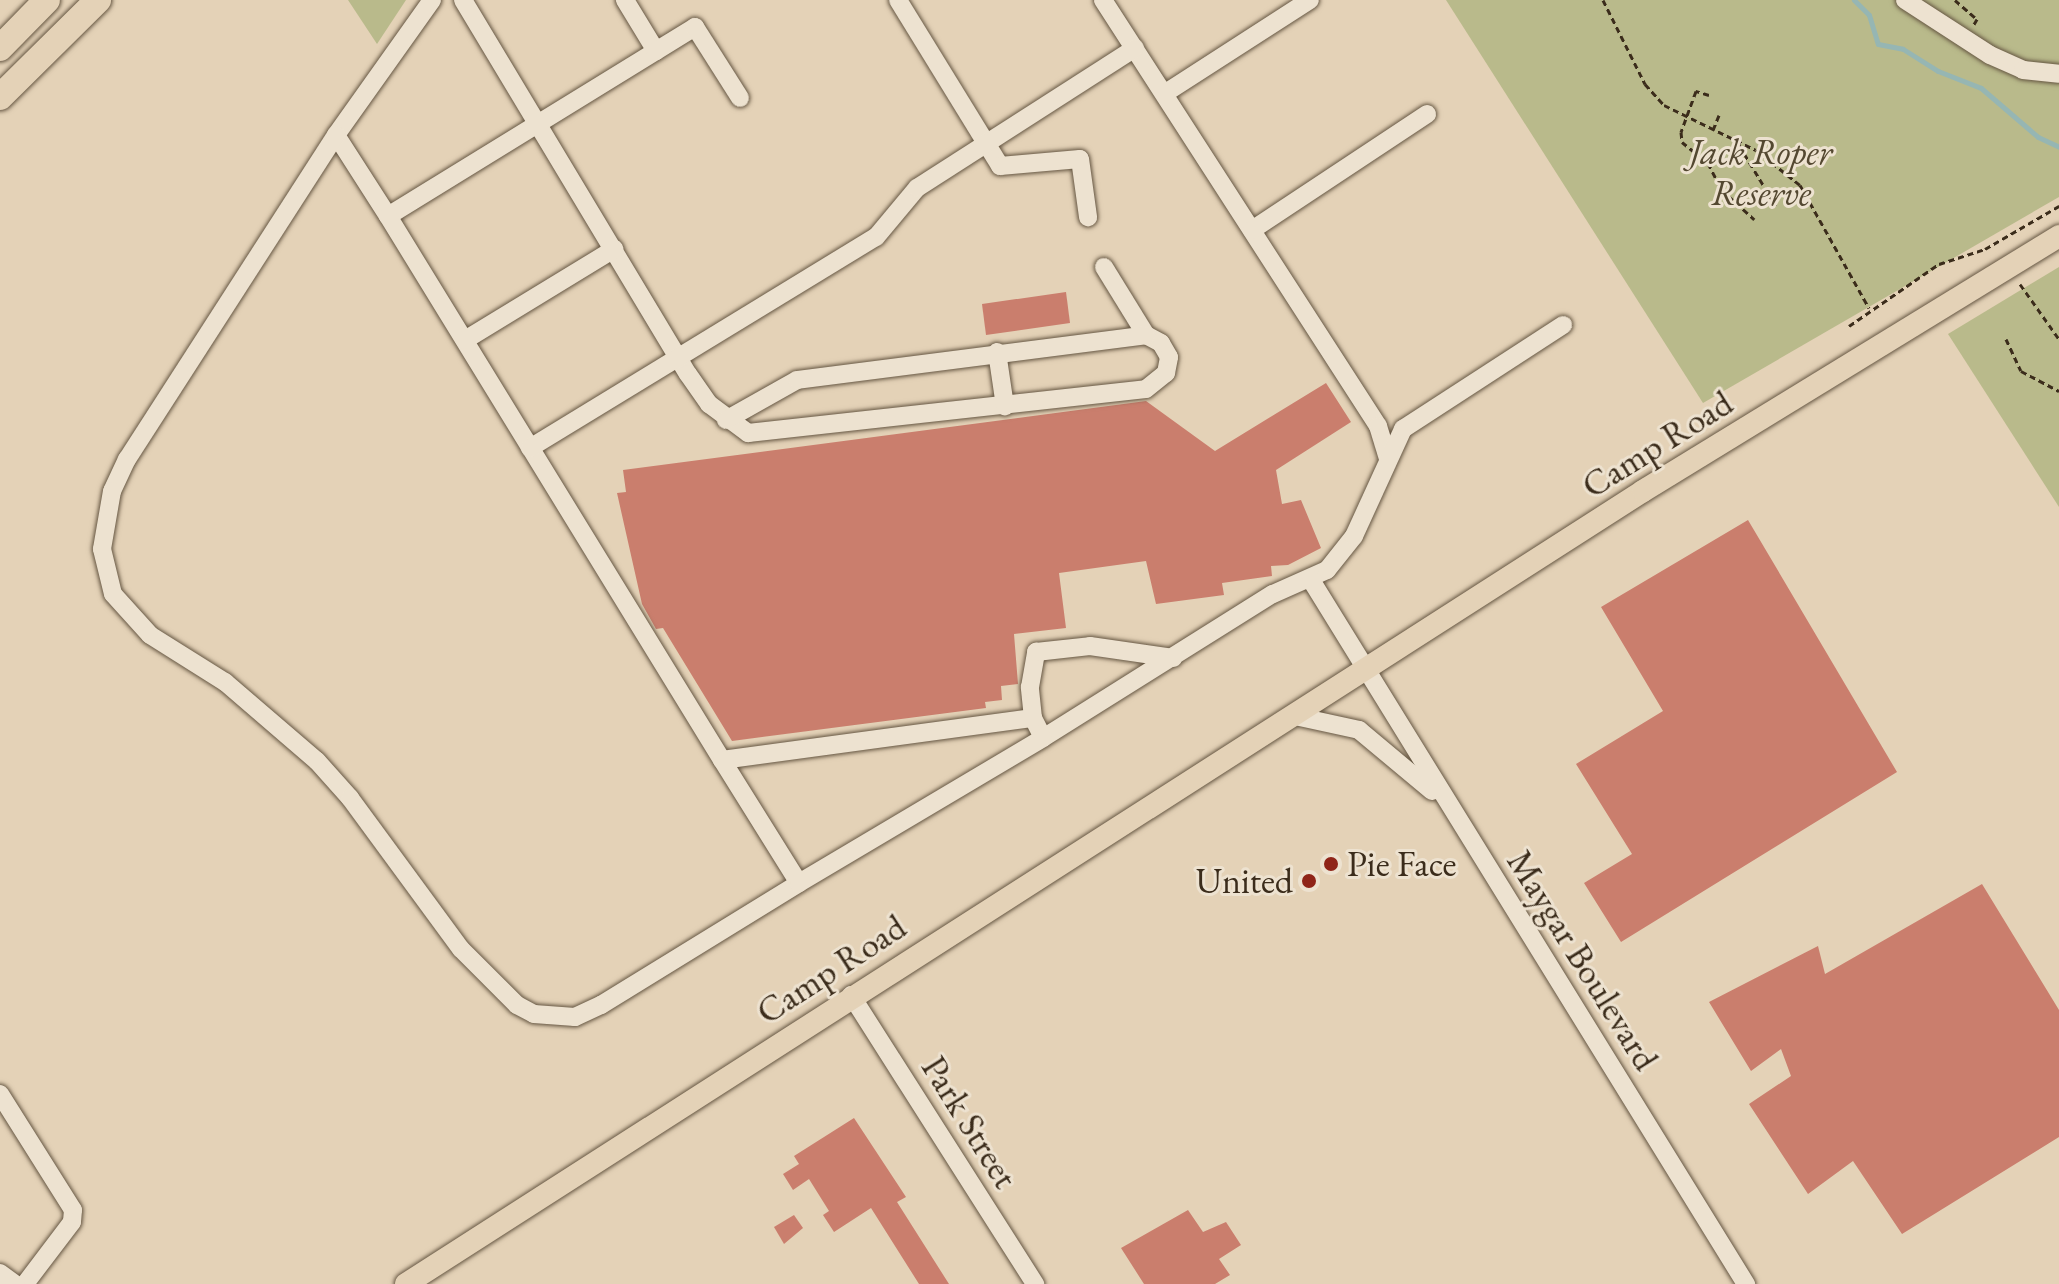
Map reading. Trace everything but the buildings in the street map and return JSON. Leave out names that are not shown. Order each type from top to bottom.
[{"type":"highway","points":[[0,48],[47,0]]},
{"type":"highway","points":[[0,97],[98,0]]},
{"type":"main road","name":"Camp Road","points":[[406,1284],[851,995],[1365,669],[2059,236]]},
{"type":"main road","points":[[423,1284],[438,1263]]},
{"type":"street","points":[[432,0],[336,135],[127,459],[112,491],[102,549],[113,594],[150,635],[225,682],[317,761],[350,798],[461,949],[495,986],[534,1014],[575,1017],[601,1005],[1043,738],[1273,594],[1311,580],[1345,551],[1403,429],[1426,411],[1563,325]]},
{"type":"street","points":[[463,0],[678,357],[726,420],[748,433],[762,434],[1146,389],[1164,375],[1170,361],[1161,343],[1146,335],[1104,267]]},
{"type":"street","points":[[625,0],[656,51]]},
{"type":"street","points":[[898,0],[986,144],[1005,168],[1080,159],[1088,217]]},
{"type":"street","points":[[1103,0],[1167,92],[1378,426],[1388,458]]},
{"type":"street","points":[[1167,92],[1310,0]]},
{"type":"street","points":[[1905,0],[1990,55],[2023,70],[2059,74]]},
{"type":"street","points":[[388,216],[695,27],[740,98]]},
{"type":"street","points":[[530,448],[876,237],[917,188],[1135,48]]},
{"type":"street","points":[[1252,230],[1427,114]]},
{"type":"street","points":[[336,135],[799,883]]},
{"type":"street","points":[[465,340],[614,249]]},
{"type":"street","points":[[726,420],[797,380],[1146,335]]},
{"type":"street","points":[[997,352],[1005,406]]},
{"type":"street","name":"Maygar Boulevard","points":[[1311,580],[1746,1284]]},
{"type":"street","points":[[1043,738],[1033,718],[1030,687],[1036,652],[1090,646],[1173,658]]},
{"type":"street","points":[[1295,716],[1359,730],[1405,765],[1454,813]]},
{"type":"street","points":[[722,760],[1033,718]]},
{"type":"street","name":"Park Street","points":[[851,995],[1035,1284]]},
{"type":"street","points":[[0,1094],[73,1210],[72,1222],[25,1284]]},
{"type":"street","points":[[0,1273],[15,1284]]},
{"type":"path","points":[[1603,0],[1645,84],[1685,118],[1756,150],[1800,185],[1869,308]]},
{"type":"path","points":[[1955,0],[1977,19],[1968,33]]},
{"type":"path","points":[[1709,95],[1696,91],[1685,118],[1682,142],[1708,163],[1721,189],[1754,219]]},
{"type":"path","points":[[1713,130],[1719,115]]},
{"type":"path","points":[[1737,142],[1776,206]]},
{"type":"path","points":[[1849,326],[1869,308],[1939,264],[1995,243],[2059,206]]},
{"type":"path","points":[[2021,286],[2059,339]]},
{"type":"path","points":[[2006,339],[2021,371],[2059,391]]},
{"type":"green space","points":[[348,0],[406,0],[377,44]]},
{"type":"green space","name":"Jack Roper Reserve","points":[[1446,0],[2059,0],[2059,197],[1703,403]]},
{"type":"green space","points":[[2059,267],[2059,507],[1948,334]]},
{"type":"waterway","points":[[1854,0],[1869,15],[1878,44],[1903,49],[1938,71],[1981,88],[2038,137],[2059,147]]},
{"type":"place","name":"Pie Face","points":[[1331,864]]},
{"type":"place","name":"United","points":[[1309,881]]}]
